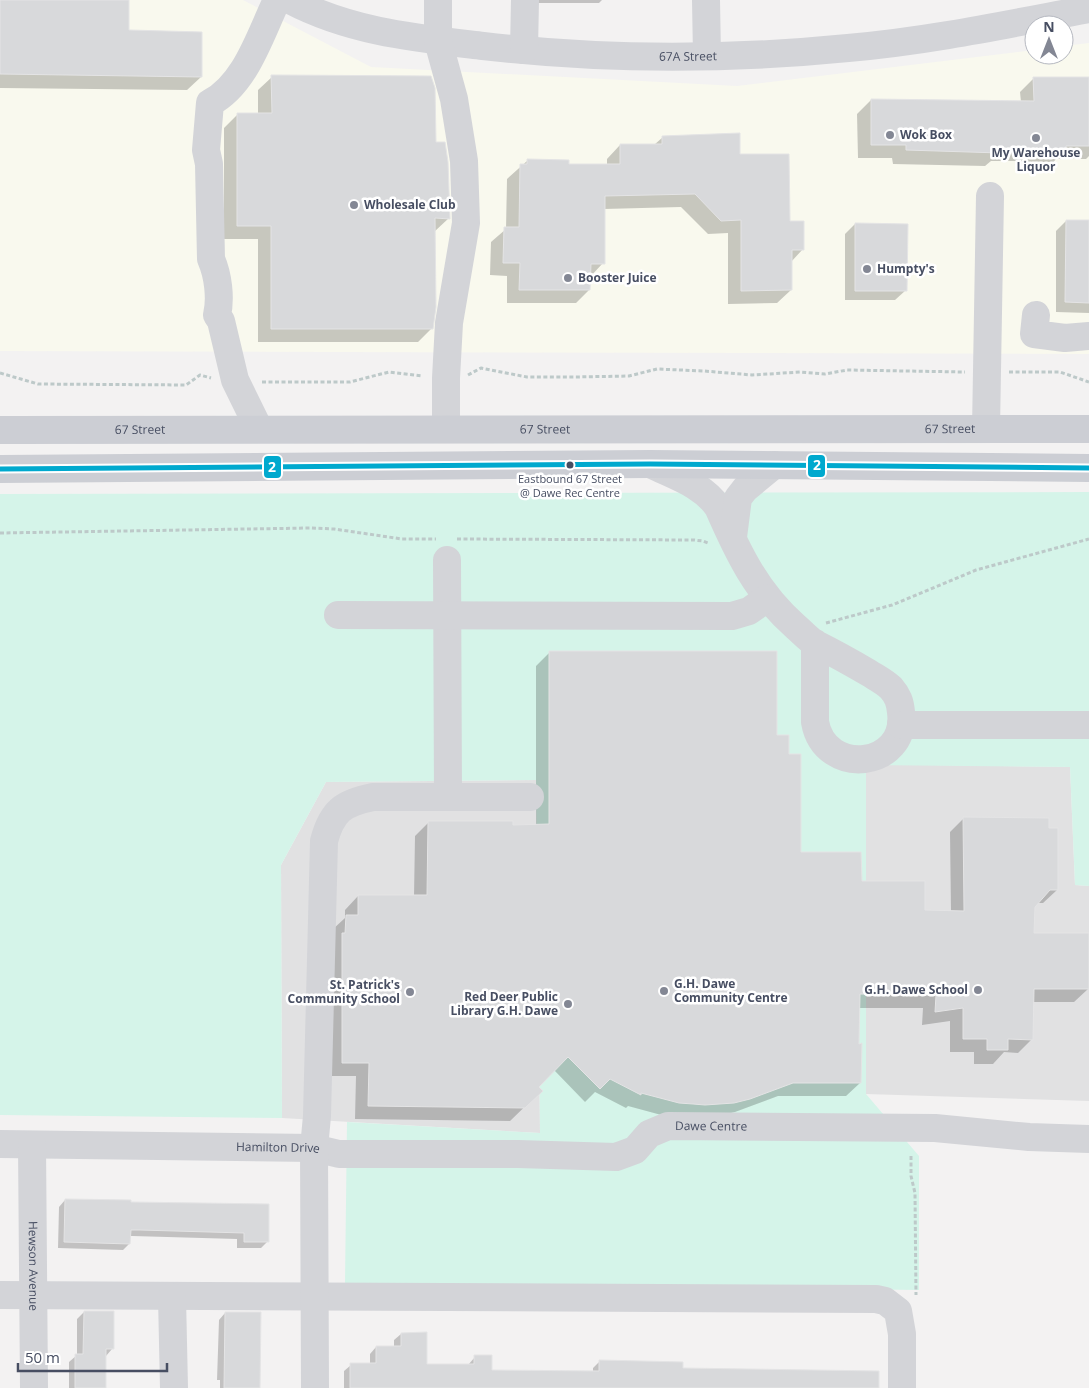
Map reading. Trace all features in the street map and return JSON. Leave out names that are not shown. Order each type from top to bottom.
[{"type":"main road","name":"67 Street","points":[[0,430],[1089,430]]},
{"type":"main road","points":[[0,469],[650,464],[1089,468]]},
{"type":"street","points":[[259,430],[235,380],[221,321],[217,315],[219,307],[216,268],[211,258],[209,164],[206,150],[210,103],[220,98],[242,75],[277,0]]},
{"type":"street","name":"67A Street","points":[[290,0],[319,6],[351,25],[438,41],[618,57],[790,53],[900,42],[968,32],[1089,9]]},
{"type":"street","points":[[438,0],[438,41],[454,99],[464,161],[466,223],[449,323],[446,430]]},
{"type":"street","points":[[524,50],[525,0]]},
{"type":"street","points":[[706,0],[707,56]]},
{"type":"street","points":[[986,430],[990,196]]},
{"type":"street","points":[[1036,315],[1034,334],[1065,338],[1089,336]]},
{"type":"street","points":[[650,464],[703,490],[718,507],[723,542],[752,576],[767,598],[788,620],[816,632],[828,649],[887,684],[900,701],[901,724],[896,738],[887,750],[876,757],[862,760],[848,759],[834,753],[824,744],[817,733],[814,722],[816,632]]},
{"type":"street","points":[[723,542],[738,498],[745,488],[774,465]]},
{"type":"street","points":[[446,546],[448,797]]},
{"type":"street","points":[[338,615],[732,616],[749,611],[767,598]]},
{"type":"street","points":[[901,724],[1089,724]]},
{"type":"street","points":[[314,1148],[317,1116],[324,841],[328,825],[340,810],[354,801],[373,796],[530,797]]},
{"type":"street","name":"Dawe Centre","points":[[314,1148],[339,1154],[518,1154],[616,1157],[635,1150],[650,1134],[668,1126],[911,1128],[1029,1137],[1089,1139]]},
{"type":"street","name":"Hamilton Drive","points":[[0,1144],[314,1148],[315,1388]]},
{"type":"street","name":"Hewson Avenue","points":[[32,1145],[34,1388]]},
{"type":"street","points":[[0,1295],[876,1299],[885,1301],[898,1311],[902,1334],[902,1388]]},
{"type":"street","points":[[172,1297],[174,1388]]},
{"type":"path","points":[[261,382],[350,382],[389,372],[446,378],[467,376],[481,368],[527,377],[629,376],[657,369],[752,375],[800,372],[825,374],[847,370],[1060,372],[1089,382]]},
{"type":"path","points":[[0,373],[38,384],[186,385],[200,375],[207,377]]},
{"type":"path","points":[[0,533],[310,528],[334,529],[446,546],[694,540],[723,542]]},
{"type":"path","points":[[816,632],[826,623],[892,605],[976,570],[1089,539]]},
{"type":"path","points":[[911,1156],[911,1176],[915,1194],[916,1300]]},
{"type":"shaded area","points":[[0,0],[243,0],[371,67],[737,86],[1024,51],[1024,65],[1074,65],[1074,45],[1089,43],[1089,354],[0,351]]},
{"type":"shaded area","name":"G.H. Dawe School","points":[[866,764],[1070,767],[1075,885],[1089,886],[1089,1101],[866,1094]]},
{"type":"shaded area","name":"St. Patrick's Community School","points":[[536,780],[540,1133],[282,1118],[281,865],[326,782]]},
{"type":"green space","points":[[1089,492],[1089,886],[1075,885],[1070,767],[866,765],[866,1094],[919,1156],[919,1290],[345,1283],[347,1122],[540,1133],[536,780],[326,782],[281,865],[282,1118],[0,1115],[0,494]]},
{"type":"building","points":[[0,0],[129,0],[129,30],[202,32],[202,77],[0,74]]},
{"type":"building","points":[[271,75],[431,76],[435,88],[436,142],[445,142],[448,162],[450,219],[435,218],[436,307],[433,329],[271,329],[271,226],[237,226],[237,113],[272,113]]},
{"type":"building","points":[[1033,77],[1089,77],[1089,146],[1066,146],[1066,152],[1035,153],[1034,148],[1000,148],[1000,153],[906,150],[906,145],[871,145],[871,99],[1034,101]]},
{"type":"building","points":[[740,133],[740,154],[789,154],[790,221],[804,221],[804,250],[792,250],[792,290],[741,291],[741,220],[721,221],[695,194],[605,196],[605,264],[591,264],[590,290],[519,290],[520,263],[503,263],[504,227],[519,227],[520,164],[527,164],[527,159],[569,160],[569,164],[620,164],[620,144],[662,144],[662,136]]},
{"type":"building","points":[[1066,220],[1089,220],[1089,303],[1065,302]]},
{"type":"building","points":[[855,223],[908,224],[907,291],[855,291]]},
{"type":"building","points":[[549,651],[777,651],[777,735],[789,735],[789,754],[801,754],[801,852],[861,852],[862,881],[925,881],[925,910],[964,911],[963,817],[1049,818],[1049,828],[1058,828],[1058,890],[1050,890],[1035,907],[1034,933],[1089,933],[1089,989],[1034,989],[1033,1040],[1008,1039],[1008,1050],[987,1050],[987,1039],[963,1039],[963,1008],[935,1012],[936,995],[860,994],[859,1044],[862,1043],[861,1083],[793,1083],[734,1103],[705,1105],[679,1103],[641,1093],[641,1095],[610,1079],[600,1089],[568,1057],[539,1087],[543,1091],[525,1108],[368,1106],[369,1063],[342,1063],[342,933],[345,933],[346,915],[358,915],[358,895],[427,895],[428,821],[513,821],[513,825],[549,824]]},
{"type":"building","points":[[65,1199],[269,1204],[269,1242],[244,1242],[244,1233],[131,1230],[130,1244],[64,1242]]},
{"type":"building","points":[[84,1311],[114,1311],[114,1349],[106,1349],[106,1388],[75,1388],[75,1354],[83,1354]]},
{"type":"building","points":[[225,1312],[261,1312],[260,1388],[224,1388]]},
{"type":"building","points":[[427,1332],[427,1364],[474,1364],[474,1355],[492,1355],[492,1370],[599,1371],[599,1360],[683,1362],[683,1368],[879,1371],[879,1388],[350,1388],[350,1363],[376,1363],[376,1346],[401,1346],[401,1333]]},
{"type":"transit line","name":"2","points":[[0,469],[650,464],[1089,468]]},
{"type":"place","name":"Wok Box","points":[[890,135]]},
{"type":"place","name":"My Warehouse Liquor","points":[[1036,138]]},
{"type":"place","name":"Wholesale Club","points":[[354,205]]},
{"type":"place","name":"Humpty's","points":[[867,269]]},
{"type":"place","name":"Booster Juice","points":[[568,278]]},
{"type":"place","name":"Eastbound 67 Street @ Dawe Rec Centre","points":[[570,465]]},
{"type":"place","name":"G.H. Dawe School","points":[[978,990]]},
{"type":"place","name":"G.H. Dawe Community Centre","points":[[664,991]]},
{"type":"place","name":"St. Patrick's Community School","points":[[410,992]]},
{"type":"place","name":"Red Deer Public Library G.H. Dawe","points":[[568,1004]]}]
